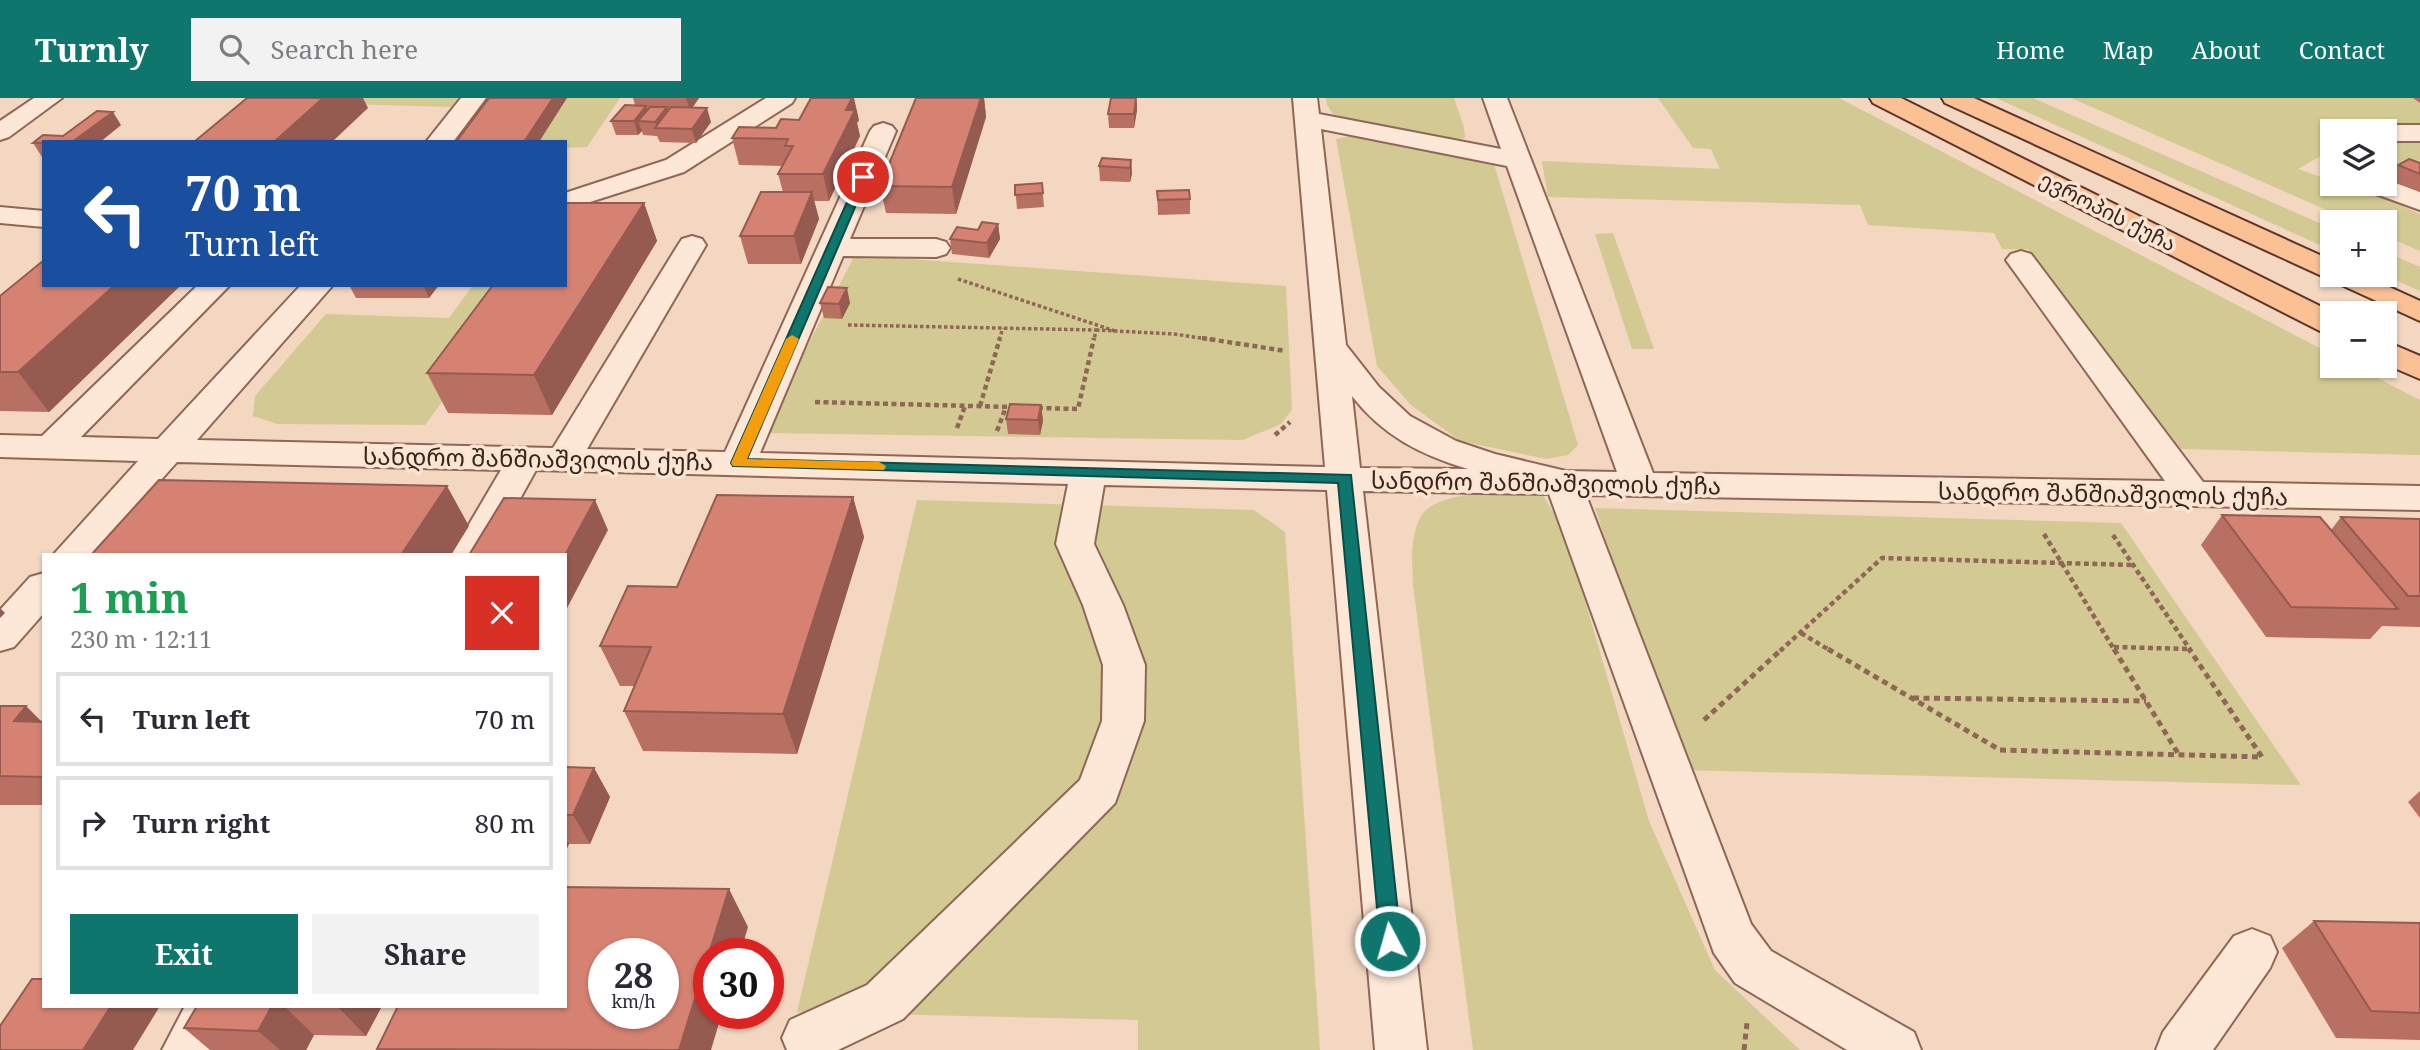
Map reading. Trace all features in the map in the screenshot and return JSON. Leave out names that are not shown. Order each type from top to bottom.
[{"type":"main road","name":"ევროპის ქუჩა","points":[[1882,98],[2320,318]]},
{"type":"main road","name":"ევროპის ქუჩა","points":[[1954,98],[2320,266]]},
{"type":"main road","points":[[2365,287],[2420,312]]},
{"type":"main road","points":[[2397,357],[2420,369]]},
{"type":"street","points":[[0,132],[50,98]]},
{"type":"street","points":[[441,140],[474,98]]},
{"type":"street","points":[[567,201],[675,166],[783,98]]},
{"type":"street","points":[[1494,98],[1639,484]]},
{"type":"street","points":[[1401,1050],[1307,109],[1518,160]]},
{"type":"street","points":[[738,463],[883,131]]},
{"type":"street","points":[[2397,133],[2420,133]]},
{"type":"street","points":[[2397,193],[2420,202]]},
{"type":"street","points":[[0,215],[42,219]]},
{"type":"street","points":[[563,460],[692,245]]},
{"type":"street","points":[[832,247],[936,248]]},
{"type":"street","points":[[2021,260],[2194,496]]},
{"type":"street","points":[[51,447],[213,287]]},
{"type":"street","points":[[74,553],[316,287]]},
{"type":"street","points":[[1332,349],[1374,403],[1409,432],[1476,461],[1563,482],[1731,937],[1753,967],[1895,1050]]},
{"type":"street","name":"სანდრო შანშიაშვილის ქუჩა","points":[[4,450],[51,447],[166,449],[1345,479],[2420,498]]},
{"type":"street","points":[[471,553],[525,459]]},
{"type":"street","points":[[808,1038],[885,1002],[1099,790],[1123,721],[1124,665],[1103,604],[1075,544],[1087,471]]},
{"type":"street","points":[[0,636],[42,589]]},
{"type":"street","points":[[2182,1050],[2252,952]]},
{"type":"street","points":[[188,1050],[211,1008]]},
{"type":"path","points":[[890,248],[938,272],[1115,331]]},
{"type":"path","points":[[799,324],[1003,327],[1174,334],[1290,352]]},
{"type":"path","points":[[980,406],[1003,327]]},
{"type":"path","points":[[1030,408],[1078,409],[1096,330]]},
{"type":"path","points":[[765,401],[1018,407]]},
{"type":"path","points":[[957,429],[965,406]]},
{"type":"path","points":[[993,442],[1006,407]]},
{"type":"path","points":[[1267,441],[1299,415]]},
{"type":"path","points":[[2042,531],[2179,755]]},
{"type":"path","points":[[1801,633],[2000,750],[2262,757],[2111,533]]},
{"type":"path","points":[[1664,756],[1882,558],[2133,565]]},
{"type":"path","points":[[2113,647],[2190,649]]},
{"type":"path","points":[[1912,698],[2147,701]]},
{"type":"shaded area","points":[[279,98],[458,98],[451,107],[274,102]]},
{"type":"shaded area","points":[[566,98],[620,98],[587,147],[567,148],[567,140],[535,140]]},
{"type":"shaded area","points":[[1326,98],[1454,98],[1465,138],[1447,142],[1356,121],[1333,114]]},
{"type":"shaded area","points":[[1658,98],[1839,98],[2320,348],[2320,378],[2377,378],[2420,400],[2420,455],[2181,449],[2028,249],[2002,249],[1994,233],[1868,225],[1860,205],[1548,197],[1542,161],[1720,169],[1711,149],[1693,148]]},
{"type":"shaded area","points":[[1996,98],[2033,98],[2320,223],[2320,245]]},
{"type":"shaded area","points":[[2071,98],[2420,98],[2420,124],[2397,126],[2397,119],[2320,119],[2320,157],[2298,169],[2320,177],[2320,196],[2379,196],[2420,214],[2420,251],[2397,241],[2397,210],[2327,210]]},
{"type":"shaded area","points":[[1355,135],[1494,164],[1578,445],[1568,455],[1546,459],[1460,441],[1411,405],[1377,366],[1336,139]]},
{"type":"shaded area","points":[[2397,141],[2420,141],[2420,196],[2397,186]]},
{"type":"shaded area","points":[[1613,233],[1654,349],[1632,349],[1595,234]]},
{"type":"shaded area","points":[[855,255],[1286,286],[1292,410],[1281,424],[1243,440],[762,433]]},
{"type":"shaded area","points":[[2397,257],[2420,267],[2420,291],[2397,281]]},
{"type":"shaded area","points":[[472,287],[527,287],[425,425],[277,424],[253,416],[255,396],[326,314],[449,318]]},
{"type":"shaded area","points":[[1541,492],[1559,522],[1575,566],[1649,821],[1715,970],[1800,1050],[1473,1050],[1413,585],[1413,544],[1419,520],[1427,509],[1440,502],[1474,494]]},
{"type":"shaded area","points":[[917,500],[1254,510],[1285,532],[1320,1050],[1138,1050],[1138,1020],[797,1012]]},
{"type":"shaded area","points":[[1595,508],[2121,523],[2301,785],[1681,770]]},
{"type":"building","points":[[247,98],[323,98],[276,140],[196,140]]},
{"type":"building","points":[[489,98],[553,98],[525,140],[458,140]]},
{"type":"building","points":[[811,98],[852,98],[846,110],[855,110],[823,174],[778,174],[793,146],[785,146],[788,139],[732,138],[739,127],[776,128],[781,119],[799,120]]},
{"type":"building","points":[[916,98],[981,98],[952,187],[880,186]]},
{"type":"building","points":[[1111,98],[1136,98],[1134,114],[1108,114]]},
{"type":"building","points":[[625,105],[646,106],[634,121],[611,121]]},
{"type":"building","points":[[650,107],[667,107],[655,122],[638,121]]},
{"type":"building","points":[[671,107],[707,108],[692,129],[655,128]]},
{"type":"building","points":[[97,111],[113,112],[75,140],[42,140],[42,143],[33,143],[43,135],[63,136]]},
{"type":"building","points":[[1102,158],[1131,160],[1130,168],[1099,166]]},
{"type":"building","points":[[2409,159],[2420,163],[2420,174],[2398,165]]},
{"type":"building","points":[[1042,183],[1043,193],[1015,195],[1015,185]]},
{"type":"building","points":[[1189,190],[1190,199],[1158,200],[1157,191]]},
{"type":"building","points":[[761,192],[812,192],[794,236],[740,236]]},
{"type":"building","points":[[567,203],[644,203],[534,375],[427,373],[492,287],[567,287]]},
{"type":"building","points":[[982,222],[998,224],[987,243],[950,239],[957,227],[978,230]]},
{"type":"building","points":[[42,262],[42,287],[113,287],[18,372],[0,372],[0,296]]},
{"type":"building","points":[[828,287],[847,288],[839,304],[820,303]]},
{"type":"building","points":[[1010,404],[1041,405],[1038,420],[1006,419]]},
{"type":"building","points":[[159,480],[447,486],[402,553],[93,553]]},
{"type":"building","points":[[717,495],[853,497],[783,714],[624,711],[651,647],[600,646],[628,586],[677,587]]},
{"type":"building","points":[[504,498],[595,500],[566,553],[470,553]]},
{"type":"building","points":[[2222,515],[2320,517],[2398,609],[2291,607]]},
{"type":"building","points":[[2341,517],[2420,519],[2420,596],[2408,596]]},
{"type":"building","points":[[0,706],[26,706],[14,721],[42,722],[42,777],[0,776]]},
{"type":"building","points":[[567,767],[594,768],[573,815],[567,815]]},
{"type":"building","points":[[567,887],[729,889],[714,938],[693,938],[693,1005],[679,1050],[377,1049],[397,1008],[567,1008]]},
{"type":"building","points":[[2314,921],[2420,923],[2420,1013],[2371,1011]]},
{"type":"building","points":[[32,979],[42,979],[42,1008],[110,1008],[83,1050],[0,1050],[0,1026]]},
{"type":"building","points":[[196,1008],[271,1008],[258,1031],[184,1028]]},
{"type":"slow traffic","points":[[792,339],[738,463],[879,466]]},
{"type":"route","points":[[863,177],[738,463],[1345,479],[1390,941]]}]
